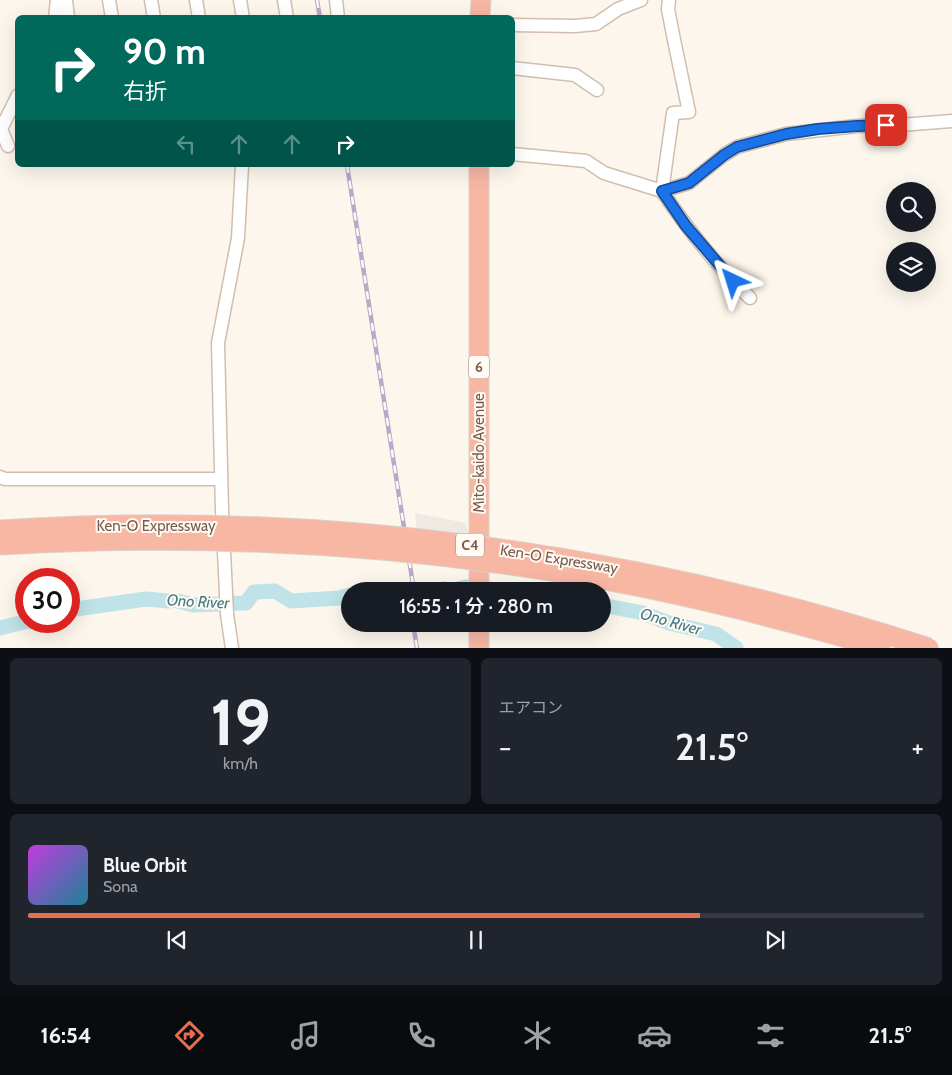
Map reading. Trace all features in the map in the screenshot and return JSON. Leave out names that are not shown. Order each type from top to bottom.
[{"type":"highway","points":[[480,15],[481,0]]},
{"type":"highway","name":"Mito-kaido Avenue","points":[[479,167],[479,582]]},
{"type":"highway","name":"Ken-O Expressway","points":[[0,530],[151,524],[367,534],[462,544],[569,560],[697,584],[818,614],[929,648]]},
{"type":"highway","name":"Ken-O Expressway","points":[[0,545],[150,540],[261,542],[457,558],[570,574],[745,610],[880,648]]},
{"type":"highway","points":[[479,632],[479,648]]},
{"type":"street","points":[[55,15],[57,0]]},
{"type":"street","points":[[66,0],[68,15]]},
{"type":"street","points":[[109,0],[112,15]]},
{"type":"street","points":[[151,0],[154,15]]},
{"type":"street","points":[[196,0],[198,15]]},
{"type":"street","points":[[240,0],[242,15]]},
{"type":"street","points":[[284,0],[286,15]]},
{"type":"street","points":[[336,0],[338,15]]},
{"type":"street","points":[[515,25],[575,26],[596,24],[618,9],[641,0]]},
{"type":"street","points":[[668,0],[668,9],[689,112],[673,114],[662,191],[686,226],[750,298]]},
{"type":"street","points":[[515,68],[576,75],[597,90]]},
{"type":"street","points":[[8,146],[1,129],[15,101]]},
{"type":"street","points":[[515,154],[586,161],[604,173],[662,191],[689,183],[737,147],[786,134],[857,126],[900,125],[952,120]]},
{"type":"street","points":[[232,648],[228,614],[221,479],[218,343],[238,238],[242,167]]},
{"type":"street","points":[[0,477],[5,479],[221,479]]},
{"type":"shaded area","points":[[415,513],[466,523],[469,538],[417,530]]},
{"type":"water","points":[[465,580],[479,582],[458,582]]},
{"type":"water","points":[[611,605],[643,610],[642,615],[611,609]]},
{"type":"waterway","name":"Ono River","points":[[80,608],[146,599],[174,600],[193,605],[246,603],[254,592],[275,591],[291,601],[341,597]]},
{"type":"waterway","name":"Ono River","points":[[611,607],[643,613],[669,623],[716,634],[736,648]]},
{"type":"waterway","name":"Ono River","points":[[0,628],[15,624]]},
{"type":"railway","points":[[317,0],[320,15]]},
{"type":"railway","points":[[347,167],[413,582]]},
{"type":"railway","points":[[414,632],[417,648]]},
{"type":"route","points":[[733,281],[686,226],[662,191],[689,183],[737,147],[786,134],[818,129],[886,125]]}]
